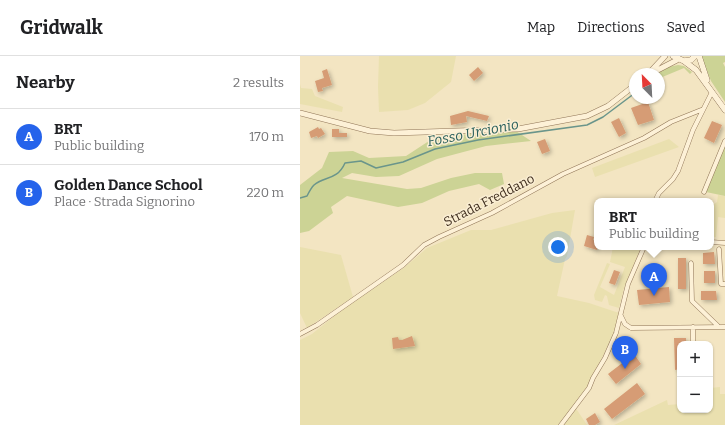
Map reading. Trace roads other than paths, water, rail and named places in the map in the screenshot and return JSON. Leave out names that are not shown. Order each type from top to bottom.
[{"type":"main road","points":[[684,61],[690,60],[695,56]]},
{"type":"main road","points":[[699,56],[701,67],[712,91]]},
{"type":"main road","points":[[675,58],[684,61],[696,70],[725,110]]},
{"type":"street","points":[[654,68],[665,56]]},
{"type":"street","points":[[659,68],[675,58]]},
{"type":"street","points":[[300,113],[370,131],[394,133],[518,129],[587,116],[608,106],[629,90]]},
{"type":"street","points":[[656,198],[673,179],[678,171],[702,110],[712,91]]},
{"type":"street","name":"Strada Freddano","points":[[300,334],[317,325],[403,265],[424,245],[492,213],[563,174],[644,138],[671,122],[702,110]]},
{"type":"street","points":[[704,192],[725,141]]},
{"type":"street","points":[[714,242],[725,243]]},
{"type":"street","points":[[719,249],[721,284],[725,284]]},
{"type":"street","points":[[561,425],[589,388],[613,339],[628,284],[643,250]]},
{"type":"street","points":[[691,263],[692,301],[719,327]]},
{"type":"street","points":[[620,315],[625,324],[631,328],[725,327]]},
{"type":"street","points":[[693,327],[693,341]]},
{"type":"waterway","name":"Fosso Urcionio","points":[[300,198],[307,196],[313,186],[318,182],[338,173],[345,163],[361,161],[376,168],[403,162],[435,149],[478,140],[587,125],[603,117],[629,98]]},
{"type":"place","name":"BRT","points":[[654,296]]},
{"type":"place","name":"Golden Dance School","points":[[625,369]]}]
